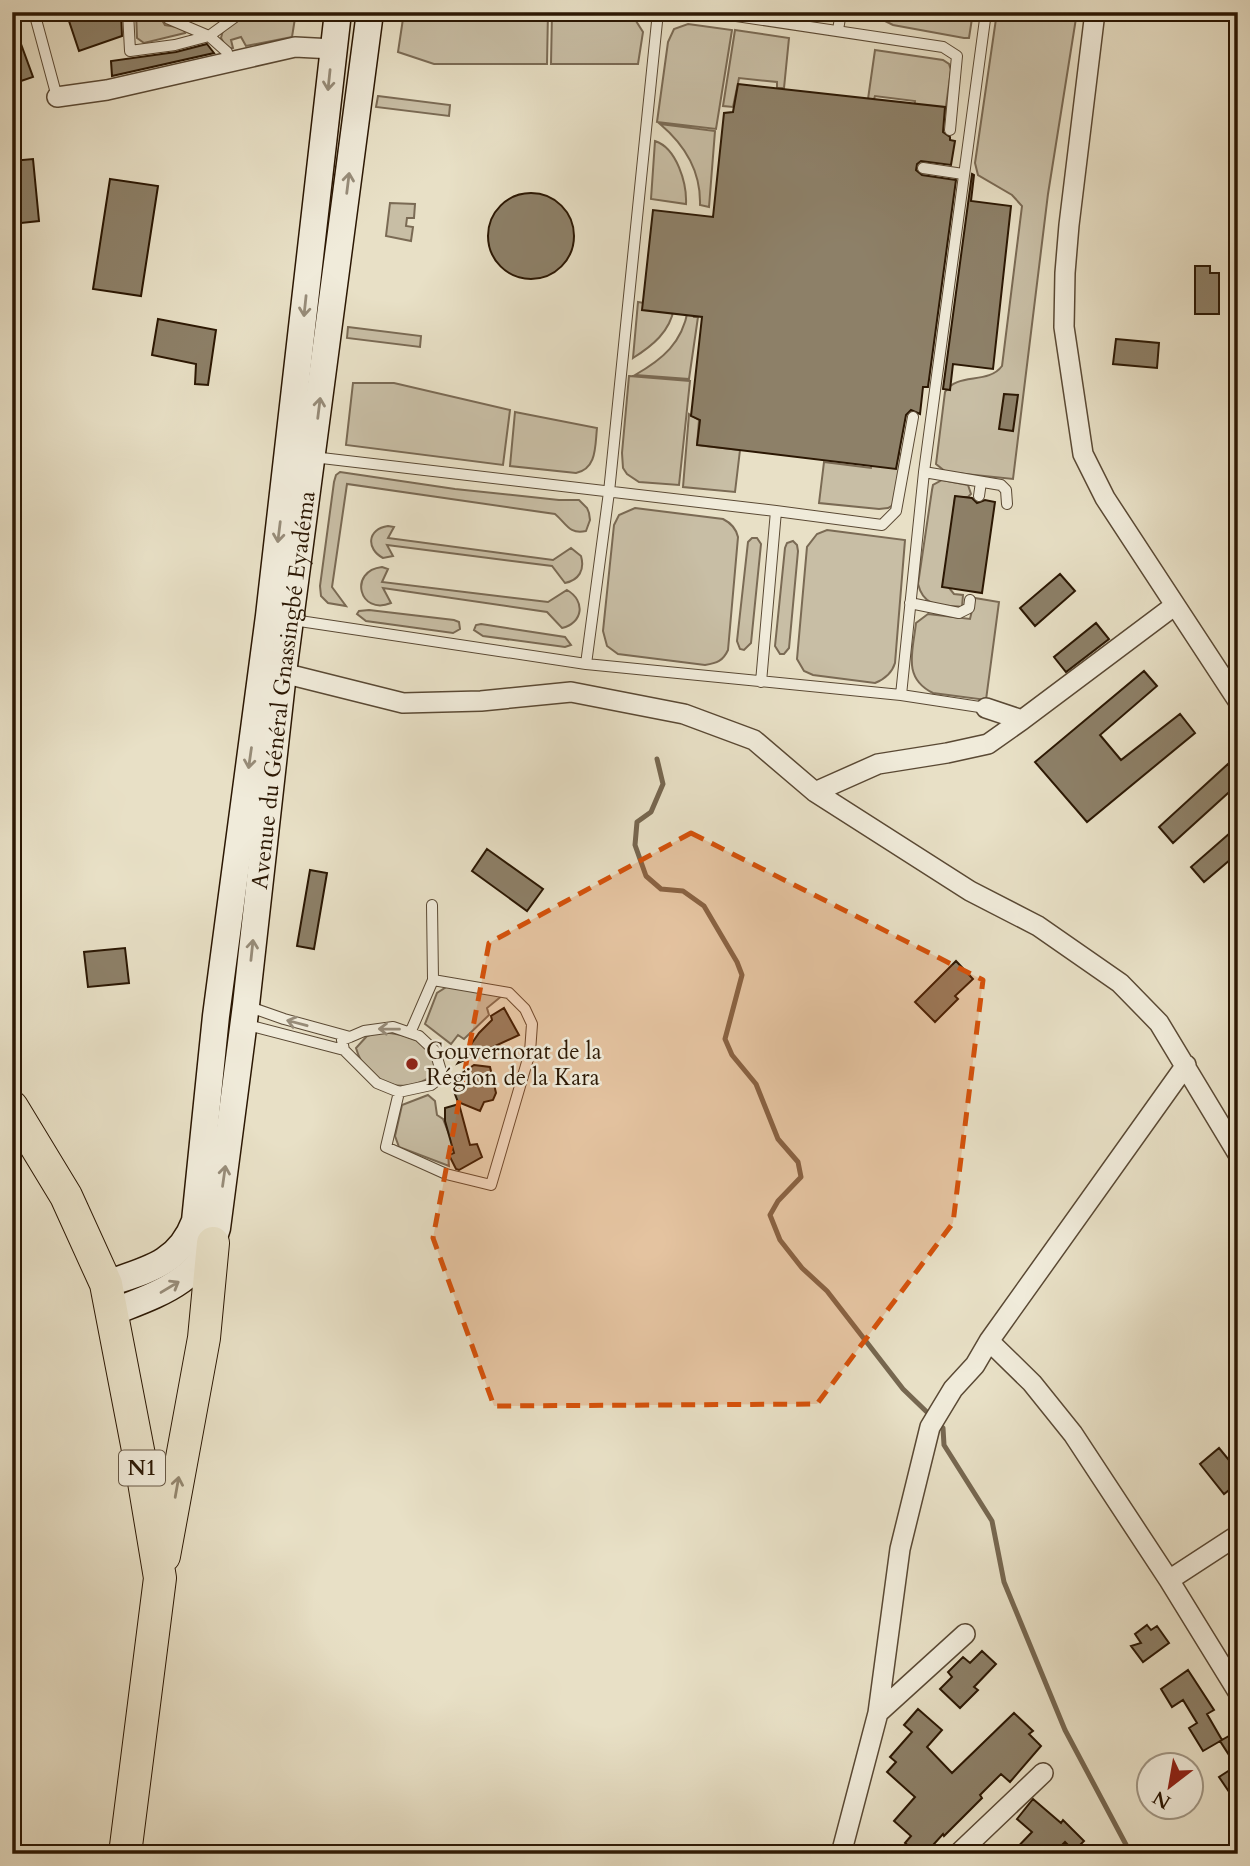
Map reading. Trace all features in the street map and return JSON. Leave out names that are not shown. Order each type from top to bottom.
[{"type":"highway","name":"N1","points":[[12,1107],[65,1196],[109,1298],[160,1578],[125,1854]]},
{"type":"highway","points":[[160,1578],[204,1338],[213,1243]]},
{"type":"main road","name":"Avenue du Général Gnassingbé Eyadéma","points":[[300,455],[338,12]]},
{"type":"main road","name":"Avenue du Général Gnassingbé Eyadéma","points":[[109,1298],[178,1251],[190,1236],[195,1221],[219,999],[280,618],[300,455],[370,12]]},
{"type":"main road","name":"Avenue du Général Gnassingbé Eyadéma","points":[[109,1298],[171,1289],[197,1267],[213,1243],[245,1014],[283,673],[280,618]]},
{"type":"main road","points":[[219,999],[245,1014]]},
{"type":"street","points":[[1095,12],[1065,273],[1064,327],[1083,454],[1098,486],[1238,701]]},
{"type":"street","points":[[57,97],[107,90],[295,47],[333,49]]},
{"type":"street","points":[[815,792],[878,764],[988,744],[1174,606]]},
{"type":"street","points":[[283,673],[403,703],[481,701],[571,692],[684,714],[754,740],[815,792],[970,891],[1038,926],[1120,983],[1159,1023],[1238,1154]]},
{"type":"street","points":[[986,708],[1022,720]]},
{"type":"street","points":[[841,1854],[878,1713],[900,1549],[935,1419],[953,1389],[975,1365],[989,1341],[1186,1065]]},
{"type":"street","points":[[989,1341],[1032,1383],[1073,1434],[1169,1580],[1238,1692]]},
{"type":"street","points":[[1169,1580],[1238,1535]]},
{"type":"street","points":[[878,1713],[965,1634]]},
{"type":"street","points":[[958,1854],[1043,1773]]},
{"type":"lane","points":[[34,12],[57,97]]},
{"type":"lane","points":[[128,12],[130,51],[175,45],[209,36],[242,12]]},
{"type":"lane","points":[[164,12],[169,19],[209,36],[227,52],[228,62]]},
{"type":"lane","points":[[586,664],[609,492],[658,12]]},
{"type":"lane","points":[[710,12],[838,30],[951,50],[957,57],[950,130]]},
{"type":"lane","points":[[838,30],[841,12]]},
{"type":"lane","points":[[901,695],[924,472],[962,174],[986,12]]},
{"type":"lane","points":[[923,168],[962,174]]},
{"type":"lane","points":[[300,455],[882,525],[890,520],[896,511],[913,417]]},
{"type":"lane","points":[[924,472],[1004,487],[1007,504]]},
{"type":"lane","points":[[979,496],[981,482]]},
{"type":"lane","points":[[761,682],[776,511]]},
{"type":"lane","points":[[910,603],[959,613],[969,608],[970,600]]},
{"type":"lane","points":[[280,618],[586,664],[901,695],[986,708]]},
{"type":"lane","points":[[410,1033],[433,980],[432,905]]},
{"type":"lane","points":[[399,1092],[386,1147],[446,1174],[491,1185],[530,1052],[532,1024],[525,1009],[509,993],[433,980]]},
{"type":"lane","points":[[245,1014],[284,1019],[350,1037]]},
{"type":"lane","points":[[245,1014],[344,1050],[377,1083],[399,1092],[431,1085],[439,1079],[441,1071],[435,1051],[429,1043],[393,1027],[364,1031],[342,1040],[344,1050]]},
{"type":"highlighted area","points":[[691,833],[983,980],[953,1223],[817,1404],[494,1406],[433,1238],[489,943]]},
{"type":"shaded area","points":[[136,12],[157,12],[165,25],[183,28],[185,33],[144,43],[137,38]]},
{"type":"shaded area","points":[[247,12],[296,12],[292,37],[246,46],[241,37],[231,40],[233,48],[227,49],[221,38],[223,30]]},
{"type":"shaded area","points":[[404,12],[548,12],[547,64],[434,64],[398,52]]},
{"type":"shaded area","points":[[877,12],[973,12],[969,38],[964,38],[893,25],[879,18]]},
{"type":"shaded area","points":[[997,12],[1077,12],[1048,194],[1013,479],[946,472],[936,464],[945,392],[957,382],[989,375],[1002,366],[1022,206],[1012,195],[978,175],[975,163]]},
{"type":"shaded area","points":[[552,13],[628,16],[636,21],[643,32],[638,64],[551,64]]},
{"type":"shaded area","points":[[688,24],[732,30],[716,129],[657,122],[668,42],[674,29]]},
{"type":"shaded area","points":[[735,30],[789,38],[784,88],[777,88],[777,82],[739,78],[733,107],[723,106]]},
{"type":"shaded area","points":[[875,50],[943,60],[949,64],[951,70],[942,135],[914,109],[915,101],[875,96],[874,99],[868,99]]},
{"type":"shaded area","points":[[378,96],[450,105],[449,116],[376,107]]},
{"type":"shaded area","points":[[660,124],[715,131],[709,207],[700,205],[698,181],[690,160],[677,141]]},
{"type":"shaded area","points":[[655,141],[663,145],[675,159],[685,187],[686,204],[651,199]]},
{"type":"shaded area","points":[[390,203],[415,204],[414,218],[407,218],[406,226],[413,227],[411,241],[386,236]]},
{"type":"shaded area","points":[[638,302],[674,308],[669,324],[659,338],[633,358]]},
{"type":"shaded area","points":[[688,310],[695,310],[694,317],[698,317],[689,379],[635,375],[670,349],[681,332]]},
{"type":"shaded area","points":[[348,327],[421,336],[420,347],[347,338]]},
{"type":"shaded area","points":[[629,376],[690,381],[679,485],[639,482],[623,468]]},
{"type":"shaded area","points":[[353,383],[394,383],[510,410],[503,465],[346,445]]},
{"type":"shaded area","points":[[515,412],[597,428],[594,456],[588,467],[576,473],[510,466]]},
{"type":"shaded area","points":[[689,414],[699,420],[697,445],[740,450],[735,492],[683,487]]},
{"type":"shaded area","points":[[875,440],[898,450],[902,458],[893,505],[879,509],[819,503],[824,462],[871,468]]},
{"type":"shaded area","points":[[340,472],[455,489],[579,500],[587,508],[590,520],[586,531],[580,532],[568,527],[555,514],[347,484],[332,587],[346,606],[328,603],[321,596],[320,586],[334,482]]},
{"type":"shaded area","points":[[942,480],[968,485],[971,494],[968,497],[955,497],[945,583],[954,594],[963,595],[962,607],[934,604],[924,597],[918,584],[933,485]]},
{"type":"shaded area","points":[[635,508],[723,519],[736,531],[738,537],[728,650],[719,661],[705,665],[618,654],[607,646],[603,631],[614,525],[619,515]]},
{"type":"shaded area","points":[[388,526],[394,527],[388,538],[553,560],[571,548],[581,556],[581,570],[577,577],[565,583],[552,566],[387,545],[393,556],[383,558],[374,550],[371,540],[376,531]]},
{"type":"shaded area","points":[[827,530],[905,540],[895,663],[888,675],[875,683],[813,675],[804,671],[797,659],[807,547],[817,534]]},
{"type":"shaded area","points":[[757,538],[761,544],[751,643],[744,650],[740,649],[737,641],[748,542]]},
{"type":"shaded area","points":[[793,541],[798,551],[789,648],[784,654],[780,654],[775,646],[785,548],[787,543]]},
{"type":"shaded area","points":[[382,567],[388,569],[382,582],[548,602],[567,590],[577,600],[580,611],[574,622],[562,628],[547,612],[383,588],[391,603],[371,603],[365,598],[361,584],[371,570]]},
{"type":"shaded area","points":[[975,598],[999,602],[986,700],[933,693],[923,687],[913,672],[912,653],[916,623],[928,614],[970,619]]},
{"type":"shaded area","points":[[359,611],[454,620],[459,622],[460,629],[453,633],[366,621],[357,614]]},
{"type":"shaded area","points":[[476,625],[565,637],[571,645],[565,647],[483,636],[474,630]]},
{"type":"shaded area","points":[[448,986],[503,995],[487,1008],[489,1015],[464,1039],[458,1035],[451,1044],[425,1024],[437,993]]},
{"type":"shaded area","points":[[380,1032],[417,1041],[430,1052],[437,1071],[426,1080],[402,1086],[379,1079],[361,1061],[356,1048],[367,1036]]},
{"type":"shaded area","points":[[428,1095],[435,1101],[437,1115],[443,1119],[455,1149],[448,1152],[449,1166],[399,1147],[395,1136],[402,1105]]},
{"type":"water","points":[[523,202],[541,205],[557,214],[566,229],[566,238],[564,248],[552,266],[537,273],[521,271],[506,262],[497,248],[494,232],[502,216]],"holes":[[[538,214],[551,223],[556,241],[549,256],[534,263],[518,259],[507,244],[509,227],[521,215]]]},
{"type":"water","points":[[532,220],[545,226],[551,239],[545,252],[532,258],[519,252],[513,239],[519,226]]},
{"type":"building","points":[[66,12],[121,12],[122,36],[79,51]]},
{"type":"building","points":[[12,25],[33,77],[12,84]]},
{"type":"building","points":[[207,44],[214,53],[112,76],[111,61],[176,52]]},
{"type":"building","points":[[738,84],[945,107],[943,132],[950,140],[955,141],[951,165],[921,161],[916,170],[922,175],[956,180],[928,387],[923,387],[920,414],[911,410],[906,415],[896,469],[697,445],[700,420],[691,416],[702,317],[642,310],[653,210],[713,217],[724,113],[733,112]]},
{"type":"building","points":[[33,159],[39,221],[12,224],[12,161]]},
{"type":"building","points":[[972,174],[971,201],[1011,206],[993,369],[953,364],[950,390],[943,389]]},
{"type":"building","points":[[110,179],[158,186],[141,296],[93,289]]},
{"type":"building","points":[[531,193],[548,196],[562,205],[571,219],[574,236],[571,253],[562,267],[548,276],[531,279],[514,276],[500,267],[491,253],[488,236],[491,219],[500,205],[514,196]]},
{"type":"building","points":[[1195,266],[1210,266],[1210,273],[1219,273],[1219,314],[1195,314]]},
{"type":"building","points":[[158,319],[216,330],[208,385],[195,384],[196,364],[152,355]]},
{"type":"building","points":[[1116,339],[1159,343],[1157,368],[1113,364]]},
{"type":"building","points":[[1004,394],[1018,395],[1013,431],[999,429]]},
{"type":"building","points":[[955,496],[972,498],[977,503],[985,500],[995,502],[982,593],[942,587]]},
{"type":"building","points":[[1060,574],[1075,591],[1035,626],[1020,608]]},
{"type":"building","points":[[1096,623],[1109,639],[1066,672],[1054,657]]},
{"type":"building","points":[[1144,671],[1157,686],[1100,735],[1121,760],[1180,714],[1195,733],[1087,822],[1035,762]]},
{"type":"building","points":[[1228,764],[1238,775],[1238,784],[1173,843],[1159,827]]},
{"type":"building","points":[[1238,826],[1238,853],[1204,882],[1191,867]]},
{"type":"building","points":[[487,849],[543,889],[527,911],[472,871]]},
{"type":"building","points":[[310,870],[327,873],[314,949],[297,946]]},
{"type":"building","points":[[125,948],[129,983],[88,987],[84,952]]},
{"type":"building","points":[[956,961],[973,979],[955,996],[958,999],[935,1022],[915,1002]]},
{"type":"building","points":[[504,1008],[519,1035],[458,1063],[479,1033],[492,1020],[491,1016]]},
{"type":"building","points":[[474,1065],[490,1067],[496,1093],[493,1100],[484,1102],[480,1111],[458,1102],[453,1089],[458,1076]]},
{"type":"building","points":[[459,1104],[470,1145],[477,1144],[482,1157],[459,1170],[449,1155],[454,1153],[445,1121],[445,1108]]},
{"type":"building","points":[[1219,1448],[1238,1471],[1238,1483],[1224,1494],[1200,1464]]},
{"type":"building","points":[[1147,1625],[1151,1630],[1157,1626],[1169,1643],[1143,1662],[1131,1646],[1141,1643],[1135,1634]]},
{"type":"building","points":[[982,1651],[996,1664],[974,1687],[978,1690],[960,1708],[940,1689],[952,1677],[948,1672],[963,1657],[970,1663]]},
{"type":"building","points":[[1188,1670],[1214,1710],[1207,1714],[1222,1740],[1202,1750],[1189,1728],[1197,1723],[1183,1700],[1172,1707],[1161,1689]]},
{"type":"building","points":[[918,1709],[942,1730],[927,1747],[952,1773],[1014,1713],[1033,1731],[1029,1734],[1041,1746],[1010,1782],[1001,1774],[980,1795],[982,1798],[925,1854],[918,1854],[905,1843],[911,1836],[894,1821],[915,1797],[887,1772],[896,1762],[890,1757],[912,1732],[904,1725]]},
{"type":"building","points":[[1238,1731],[1238,1805],[1219,1777],[1236,1766],[1220,1741]]},
{"type":"building","points":[[1033,1799],[1061,1823],[1063,1820],[1084,1841],[1074,1851],[1065,1842],[1053,1854],[1011,1854],[1032,1832],[1017,1819]]},
{"type":"waterway","points":[[657,759],[663,784],[651,812],[637,822],[635,845],[646,876],[661,889],[683,891],[704,906],[742,975],[725,1039],[732,1055],[756,1084],[778,1139],[798,1162],[801,1177],[778,1201],[770,1215],[780,1240],[802,1268],[827,1291],[903,1389],[932,1417]]},
{"type":"waterway","points":[[938,1424],[943,1428],[944,1445],[992,1521],[1004,1582],[1065,1730],[1131,1854]]},
{"type":"place","name":"Gouvernorat de la Région de la Kara","points":[[412,1064]]}]
